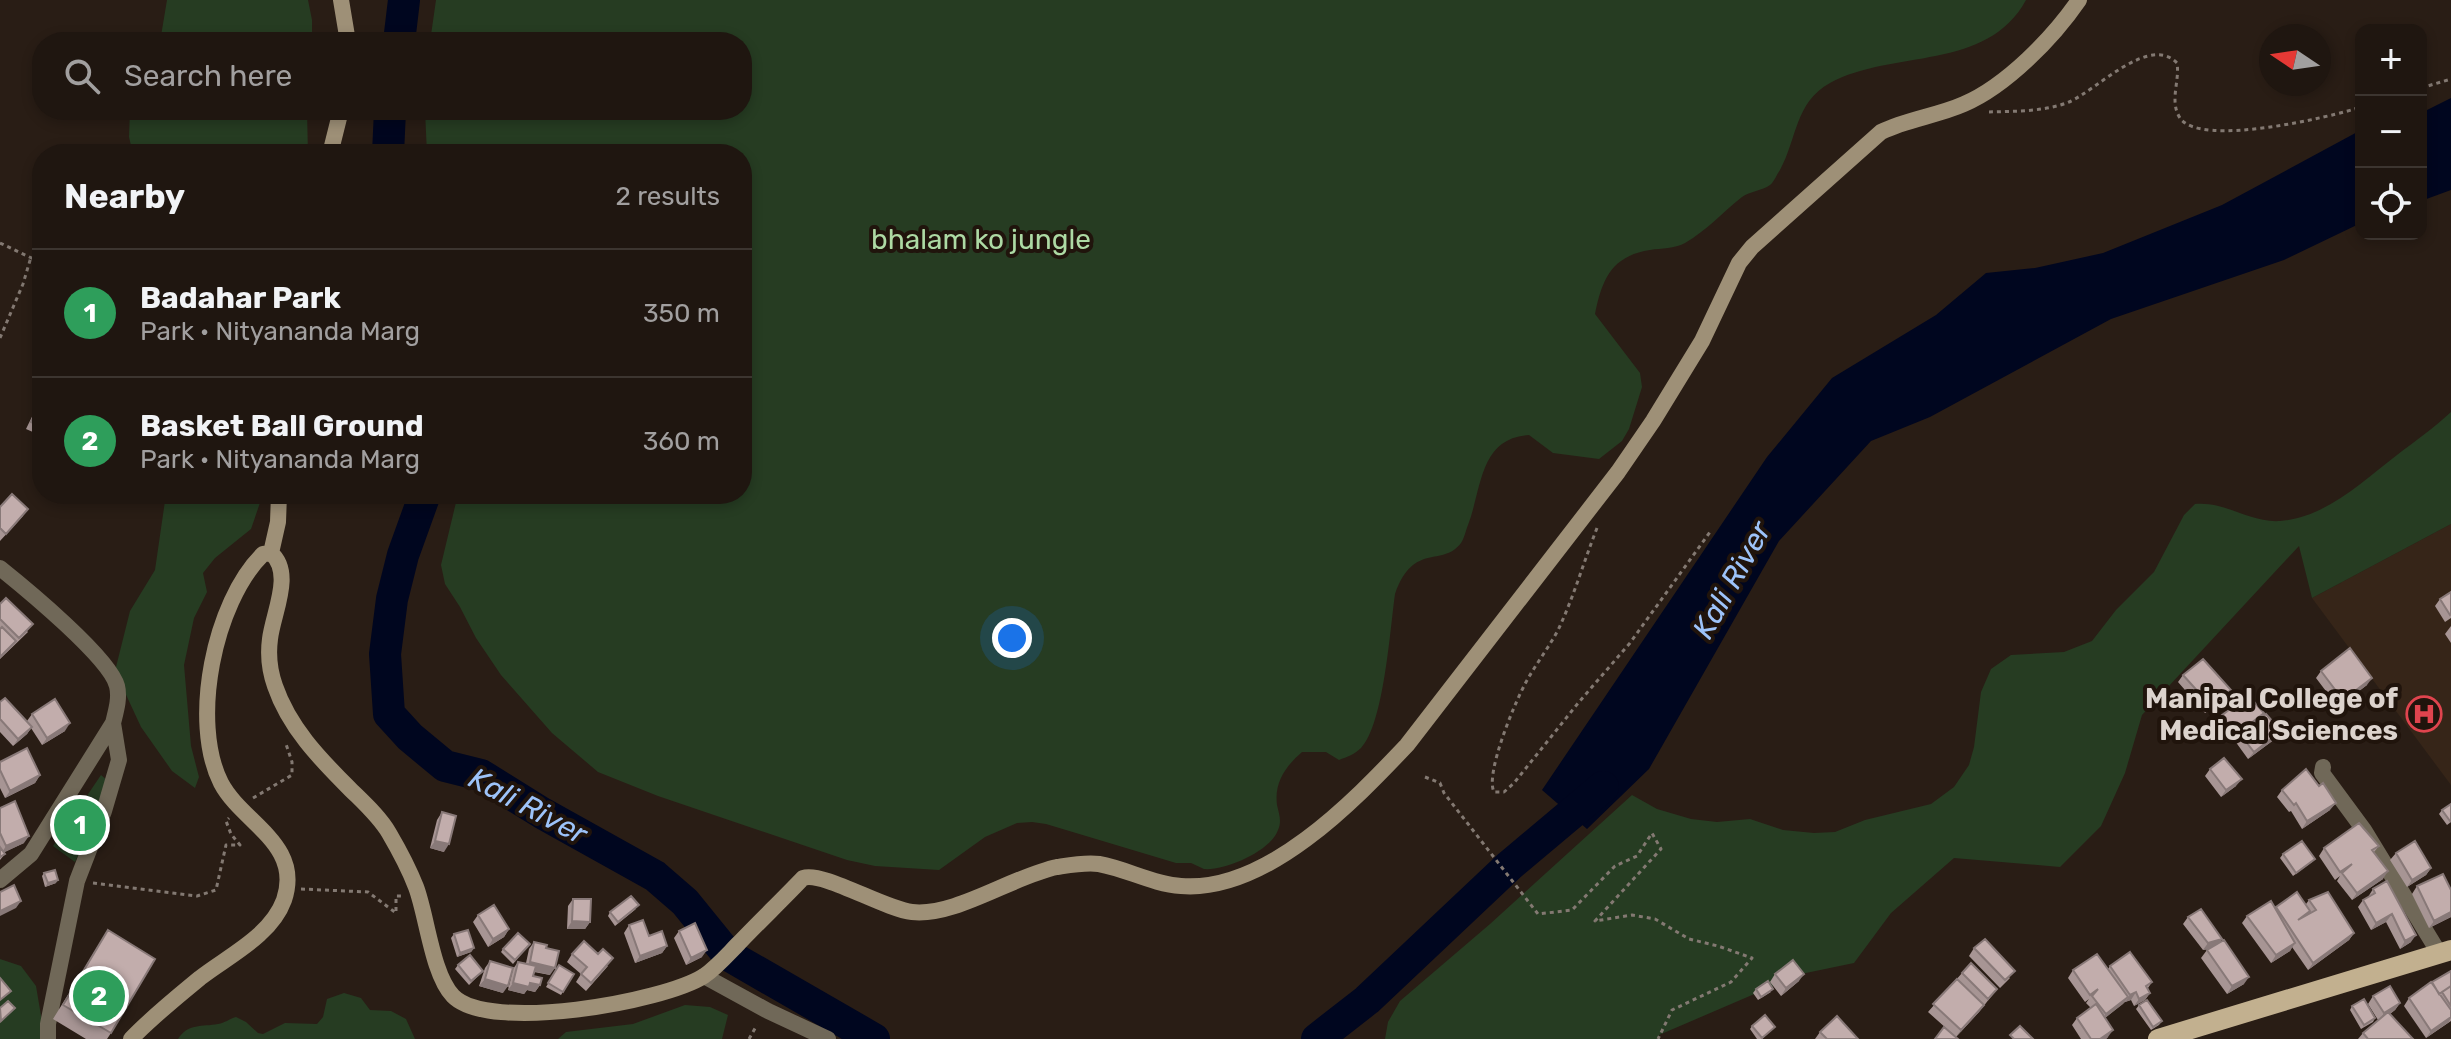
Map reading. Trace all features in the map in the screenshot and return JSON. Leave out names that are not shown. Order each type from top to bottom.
[{"type":"main road","points":[[341,0],[346,32]]},
{"type":"main road","points":[[131,1039],[200,978],[264,929],[282,905],[286,887],[285,867],[272,838],[240,810],[222,784],[209,751],[206,729],[208,693],[217,643],[233,600],[263,554],[271,553],[279,560],[281,577],[269,660],[274,684],[286,712],[313,749],[387,829],[419,898],[444,983],[453,996],[479,1009],[527,1014],[575,1009],[680,987],[704,976],[721,961],[803,878],[815,876],[891,907],[927,912],[1053,868],[1075,864],[1097,863],[1136,877],[1181,886],[1212,885],[1253,870],[1302,842],[1364,789],[1407,745],[1618,472],[1686,371],[1730,279],[1752,247],[1881,132],[1958,107],[1990,89],[2049,37],[2079,0]]},
{"type":"main road","points":[[332,144],[338,120]]},
{"type":"main road","points":[[271,553],[279,504]]},
{"type":"main road","points":[[2158,1039],[2445,952]]},
{"type":"street","points":[[0,568],[53,613],[104,663],[117,685],[113,723],[31,854],[0,880]]},
{"type":"street","points":[[48,1039],[48,1024],[77,881],[104,811],[119,760],[113,723]]},
{"type":"street","points":[[2323,767],[2322,773],[2445,952]]},
{"type":"street","points":[[704,976],[828,1039]]},
{"type":"path","points":[[1982,112],[2053,107],[2090,91],[2139,57],[2161,54],[2177,63],[2175,105],[2179,118],[2193,128],[2227,130],[2297,123],[2355,109]]},
{"type":"path","points":[[2427,86],[2451,79]]},
{"type":"path","points":[[0,243],[31,257],[0,338]]},
{"type":"path","points":[[1602,516],[1560,626],[1524,685],[1514,708],[1493,773],[1491,785],[1494,792],[1504,792],[1514,783],[1630,643],[1710,532]]},
{"type":"path","points":[[77,881],[197,896],[216,890],[226,845],[240,845],[226,821],[251,799],[292,775],[292,762],[284,735],[286,712]]},
{"type":"path","points":[[1425,777],[1440,783],[1444,793],[1538,914],[1572,910],[1615,866],[1637,856],[1652,833],[1661,849],[1595,921],[1632,915],[1655,919],[1689,939],[1752,958],[1731,982],[1672,1010],[1658,1039]]},
{"type":"path","points":[[286,887],[368,892],[396,913],[396,896],[419,898]]},
{"type":"shaded area","name":"Manipal College of Medical Sciences","points":[[2451,524],[2451,596],[2445,622],[2451,618],[2451,785],[2312,598]]},
{"type":"green space","points":[[167,0],[308,0],[312,20],[312,32],[162,32]]},
{"type":"green space","name":"bhalam ko jungle","points":[[436,0],[2026,0],[2009,23],[1988,39],[1937,56],[1855,73],[1830,83],[1818,91],[1803,111],[1786,158],[1770,185],[1742,197],[1685,243],[1637,253],[1617,264],[1605,280],[1595,314],[1640,373],[1642,387],[1622,441],[1599,459],[1553,453],[1529,435],[1500,445],[1485,468],[1461,543],[1445,554],[1419,561],[1411,567],[1395,594],[1381,698],[1369,736],[1361,748],[1339,760],[1326,752],[1302,752],[1282,775],[1277,789],[1280,818],[1274,838],[1246,858],[1213,869],[1191,863],[1176,863],[1032,822],[1017,823],[985,837],[939,870],[875,866],[847,860],[658,796],[598,772],[552,733],[501,675],[445,584],[441,565],[456,504],[752,504],[752,144],[427,144],[425,120],[752,120],[752,32],[431,32]]},
{"type":"green space","points":[[130,120],[307,120],[308,144],[131,144]]},
{"type":"green space","points":[[2451,412],[2451,524],[2312,598],[2299,546],[2142,715],[2125,773],[2101,826],[2060,867],[1954,858],[1891,913],[1854,963],[1801,974],[1659,1035],[1657,1039],[1385,1039],[1388,1022],[1400,1001],[1632,795],[1657,809],[1691,819],[1717,822],[1750,819],[1783,830],[1814,833],[1835,832],[1865,820],[1931,804],[1954,787],[1969,765],[1981,692],[1991,669],[2011,655],[2064,652],[2092,641],[2116,610],[2154,572],[2184,515],[2195,504],[2217,506],[2269,521],[2312,513],[2357,487]]},
{"type":"green space","points":[[165,504],[260,504],[251,529],[215,558],[203,573],[207,592],[194,618],[184,665],[191,746],[199,777],[195,788],[172,771],[141,727],[115,671],[130,611],[155,570]]},
{"type":"green space","points":[[101,775],[108,781],[102,804],[75,862],[53,846]]},
{"type":"green space","points":[[0,959],[21,966],[36,986],[45,1039],[0,1039]]},
{"type":"green space","points":[[344,993],[361,998],[370,1010],[391,1011],[406,1019],[415,1039],[178,1039],[191,1028],[236,1017],[263,1034],[285,1023],[317,1024],[323,1017],[327,999]]},
{"type":"green space","points":[[685,1005],[710,1007],[728,1015],[722,1039],[558,1039],[566,1032],[633,1024]]},
{"type":"water","points":[[2451,98],[2451,190],[2427,199],[2427,168],[2427,110]]},
{"type":"water","points":[[2355,133],[2355,226],[2284,260],[2111,319],[1930,417],[1871,441],[1779,541],[1649,769],[1587,829],[1542,790],[1767,457],[1832,378],[1936,315],[1986,273],[2035,268],[2103,253],[2222,205]]},
{"type":"building","points":[[12,494],[28,509],[6,534],[0,528],[0,507]]},
{"type":"building","points":[[2451,592],[2451,614],[2450,615],[2440,599]]},
{"type":"building","points":[[6,598],[33,624],[19,638],[0,619],[0,604]]},
{"type":"building","points":[[2,627],[16,641],[0,657],[0,629]]},
{"type":"building","points":[[2350,648],[2372,678],[2343,700],[2321,671]]},
{"type":"building","points":[[2203,659],[2231,690],[2210,705],[2183,675]]},
{"type":"building","points":[[2248,695],[2264,713],[2237,734],[2221,716]]},
{"type":"building","points":[[5,698],[32,727],[18,739],[0,719],[0,702]]},
{"type":"building","points":[[55,699],[70,723],[47,738],[32,714]]},
{"type":"building","points":[[2266,714],[2281,731],[2254,752],[2240,734]]},
{"type":"building","points":[[27,748],[40,775],[10,791],[0,770],[0,762]]},
{"type":"building","points":[[2224,758],[2242,779],[2226,790],[2210,769]]},
{"type":"building","points":[[2306,769],[2319,786],[2323,783],[2336,803],[2307,821],[2296,803],[2294,805],[2282,790]]},
{"type":"building","points":[[15,801],[29,836],[6,846],[0,833],[0,808]]},
{"type":"building","points":[[2451,804],[2451,820],[2450,821],[2442,810]]},
{"type":"building","points":[[442,812],[456,816],[449,844],[435,841]]},
{"type":"building","points":[[2359,823],[2379,846],[2372,850],[2388,871],[2357,893],[2342,873],[2352,864],[2340,872],[2324,848]]},
{"type":"building","points":[[2302,841],[2315,859],[2296,873],[2283,854]]},
{"type":"building","points":[[2415,841],[2431,868],[2412,880],[2396,853]]},
{"type":"building","points":[[55,870],[58,880],[48,883],[44,873]]},
{"type":"building","points":[[2443,874],[2451,890],[2451,912],[2434,921],[2417,886]]},
{"type":"building","points":[[2387,881],[2416,935],[2405,941],[2392,914],[2376,923],[2363,900],[2375,893],[2373,889]]},
{"type":"building","points":[[14,885],[21,901],[0,911],[0,892]]},
{"type":"building","points":[[2297,892],[2310,911],[2298,920],[2316,910],[2309,900],[2328,892],[2354,933],[2313,963],[2276,907]]},
{"type":"building","points":[[631,896],[639,905],[618,922],[610,912]]},
{"type":"building","points":[[573,899],[591,899],[590,922],[572,921]]},
{"type":"building","points":[[2271,901],[2295,943],[2276,955],[2247,916]]},
{"type":"building","points":[[494,905],[509,929],[493,939],[478,915]]},
{"type":"building","points":[[2201,909],[2222,939],[2208,943],[2188,917]]},
{"type":"building","points":[[643,920],[649,936],[662,931],[667,946],[640,956],[629,925]]},
{"type":"building","points":[[695,923],[707,950],[691,958],[679,931]]},
{"type":"building","points":[[108,930],[155,959],[111,1033],[63,1005]]},
{"type":"building","points":[[468,930],[474,948],[460,953],[454,934]]},
{"type":"building","points":[[518,933],[530,944],[515,960],[503,949]]},
{"type":"building","points":[[1985,939],[2015,971],[2005,980],[1974,948]]},
{"type":"building","points":[[2224,940],[2249,977],[2232,986],[2207,950]]},
{"type":"building","points":[[584,941],[598,954],[603,949],[613,958],[591,983],[581,974],[587,967],[572,954]]},
{"type":"building","points":[[534,942],[559,951],[555,968],[530,962]]},
{"type":"building","points":[[2130,952],[2152,982],[2146,986],[2150,993],[2139,999],[2136,992],[2130,995],[2110,966]]},
{"type":"building","points":[[2097,954],[2128,997],[2106,1014],[2092,996],[2098,989],[2090,995],[2073,970]]},
{"type":"building","points":[[470,955],[483,971],[471,981],[458,965]]},
{"type":"building","points":[[1793,960],[1804,974],[1786,988],[1775,974]]},
{"type":"building","points":[[490,961],[513,968],[508,986],[485,979]]},
{"type":"building","points":[[518,962],[536,966],[533,976],[542,978],[540,985],[530,983],[529,987],[513,983]]},
{"type":"building","points":[[1971,963],[1997,989],[1988,999],[1962,973]]},
{"type":"building","points":[[559,965],[574,974],[563,992],[548,983]]},
{"type":"building","points":[[2451,971],[2451,986],[2439,994],[2432,982]]},
{"type":"building","points":[[0,978],[11,991],[0,1000]]},
{"type":"building","points":[[1957,979],[1984,1005],[1961,1030],[1933,1004]]},
{"type":"building","points":[[1768,981],[1773,989],[1761,997],[1756,989]]},
{"type":"building","points":[[2431,982],[2451,1010],[2451,1017],[2431,1031],[2409,998]]},
{"type":"building","points":[[2390,986],[2400,1003],[2384,1013],[2373,996]]},
{"type":"building","points":[[2451,986],[2451,1006],[2442,992]]},
{"type":"building","points":[[2364,999],[2375,1018],[2364,1025],[2352,1006]]},
{"type":"building","points":[[2147,1000],[2162,1021],[2153,1027],[2139,1005]]},
{"type":"building","points":[[8,1001],[15,1008],[1,1021],[0,1008]]},
{"type":"building","points":[[2096,1004],[2113,1030],[2100,1039],[2091,1039],[2077,1018]]},
{"type":"building","points":[[2388,1012],[2413,1039],[2368,1039],[2363,1033]]},
{"type":"building","points":[[1765,1015],[1775,1027],[1762,1038],[1752,1026]]},
{"type":"building","points":[[1837,1016],[1858,1039],[1827,1039],[1820,1032]]},
{"type":"building","points":[[2020,1026],[2033,1039],[2014,1039],[2010,1035]]},
{"type":"building","points":[[1944,1027],[1958,1039],[1935,1039]]},
{"type":"waterway","name":"Kali River","points":[[400,32],[404,0]]},
{"type":"waterway","name":"Kali River","points":[[388,144],[390,120]]},
{"type":"waterway","name":"Kali River","points":[[421,504],[403,555],[392,599],[385,654],[389,714],[410,737],[445,766],[481,775],[655,876],[685,902],[728,955],[874,1039]]},
{"type":"waterway","name":"Kali River","points":[[1317,1039],[1367,1000],[1509,866],[1603,787]]},
{"type":"place","name":"Manipal College of Medical Sciences","points":[[2424,714]]},
{"type":"place","name":"Badahar Park","points":[[80,825]]},
{"type":"place","name":"Basket Ball Ground","points":[[99,996]]}]
